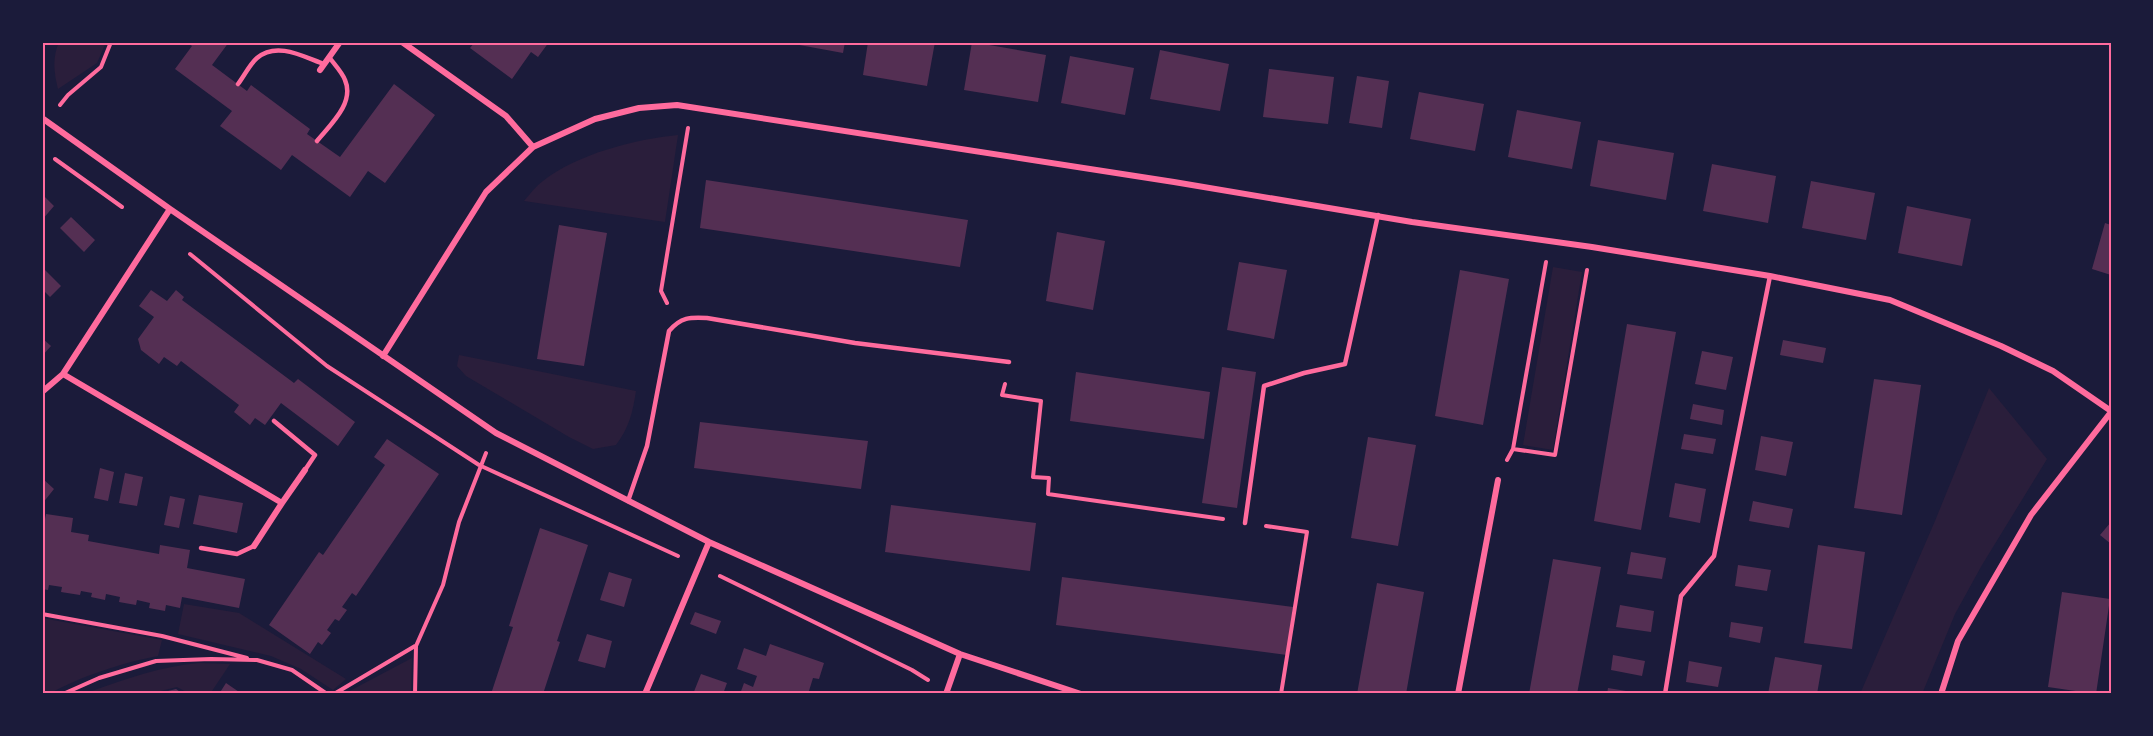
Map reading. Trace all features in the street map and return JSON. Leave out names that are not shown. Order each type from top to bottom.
[{"type":"street","points":[[322,67],[340,42]]},
{"type":"street","points":[[402,42],[506,116],[533,147]]},
{"type":"street","points":[[383,356],[486,192],[533,147],[595,119],[639,108],[677,105],[1592,247],[1770,276],[1890,300],[2001,346],[2052,371],[2111,412],[2031,515],[1958,641],[1941,694]]},
{"type":"street","points":[[45,121],[496,433],[709,542],[960,654],[1081,694]]},
{"type":"street","points":[[42,392],[63,374],[170,209]]},
{"type":"street","points":[[63,374],[282,503]]},
{"type":"street","points":[[254,546],[305,470]]},
{"type":"street","points":[[1458,694],[1498,480]]},
{"type":"street","points":[[645,694],[709,542]]},
{"type":"street","points":[[946,694],[960,654]]},
{"type":"lane","points":[[238,84],[257,57],[273,51],[289,51],[322,67]]},
{"type":"lane","points":[[317,141],[343,108],[348,94],[345,80],[329,57]]},
{"type":"lane","points":[[1245,523],[1264,386],[1304,373],[1345,364],[1378,215]]},
{"type":"lane","points":[[1665,694],[1681,596],[1714,556],[1770,276]]},
{"type":"lane","points":[[628,501],[646,446],[669,331],[678,321],[689,317],[707,318],[855,343],[1009,362]]},
{"type":"lane","points":[[274,421],[315,456],[305,470]]},
{"type":"lane","points":[[201,548],[237,554],[254,546]]},
{"type":"path","points":[[45,121],[68,95],[101,67],[111,42]]},
{"type":"path","points":[[678,321],[661,291],[692,107]]},
{"type":"path","points":[[1498,480],[1513,449],[1550,241]]},
{"type":"path","points":[[1513,449],[1555,456],[1592,247]]},
{"type":"path","points":[[1009,362],[1002,395],[1041,401],[1033,477],[1049,478],[1048,494],[1307,532],[1281,694]]},
{"type":"path","points":[[414,694],[416,646],[443,585],[459,522],[479,465],[496,433]]},
{"type":"path","points":[[42,614],[162,636],[257,660],[292,670],[327,694]]},
{"type":"path","points":[[334,694],[416,646]]},
{"type":"path","points":[[63,694],[99,678],[156,661],[257,660]]},
{"type":"shaded area","points":[[59,42],[106,42],[97,63],[58,89],[54,66]]},
{"type":"shaded area","points":[[678,135],[665,222],[524,201],[543,181],[573,163],[626,144]]},
{"type":"shaded area","points":[[1553,267],[1582,272],[1553,450],[1523,445]]},
{"type":"shaded area","points":[[459,355],[636,391],[627,426],[616,445],[593,449],[466,376],[457,366]]},
{"type":"shaded area","points":[[1989,388],[2047,459],[1955,614],[1922,694],[1860,694],[1935,521]]},
{"type":"shaded area","points":[[184,604],[239,613],[346,679],[333,690],[301,669],[271,656],[178,634]]},
{"type":"shaded area","points":[[42,618],[162,640],[158,656],[102,671],[49,694],[42,694]]},
{"type":"shaded area","points":[[412,658],[411,694],[344,694]]},
{"type":"shaded area","points":[[200,663],[230,664],[210,694],[190,694],[177,687],[148,694],[89,692],[158,670]]},
{"type":"building","points":[[187,42],[229,42],[212,65],[247,91],[251,85],[310,129],[307,134],[340,157],[394,84],[435,115],[385,183],[368,171],[350,197],[292,155],[281,170],[220,126],[232,111],[175,69],[192,46]]},
{"type":"building","points":[[475,42],[549,42],[538,57],[531,52],[512,79],[470,48]]},
{"type":"building","points":[[783,42],[845,42],[843,53]]},
{"type":"building","points":[[868,42],[935,42],[927,86],[863,75]]},
{"type":"building","points":[[972,42],[1046,55],[1038,102],[964,90]]},
{"type":"building","points":[[1160,50],[1229,64],[1220,111],[1150,99]]},
{"type":"building","points":[[1070,56],[1134,68],[1125,115],[1061,103]]},
{"type":"building","points":[[1269,69],[1334,77],[1328,124],[1263,117]]},
{"type":"building","points":[[1357,76],[1389,81],[1382,128],[1349,123]]},
{"type":"building","points":[[1419,92],[1484,104],[1475,151],[1410,139]]},
{"type":"building","points":[[1517,110],[1581,122],[1572,169],[1508,157]]},
{"type":"building","points":[[1598,140],[1674,153],[1666,200],[1590,186]]},
{"type":"building","points":[[1712,164],[1776,176],[1768,223],[1703,211]]},
{"type":"building","points":[[706,180],[968,220],[960,267],[700,228]]},
{"type":"building","points":[[1811,181],[1875,193],[1866,240],[1802,228]]},
{"type":"building","points":[[42,194],[54,206],[42,220]]},
{"type":"building","points":[[1907,206],[1971,219],[1962,266],[1898,253]]},
{"type":"building","points":[[71,217],[95,240],[84,252],[60,228]]},
{"type":"building","points":[[2105,223],[2111,225],[2111,275],[2092,269]]},
{"type":"building","points":[[559,225],[607,233],[584,366],[537,359]]},
{"type":"building","points":[[1057,232],[1105,241],[1093,310],[1046,301]]},
{"type":"building","points":[[1239,262],[1287,270],[1274,339],[1227,330]]},
{"type":"building","points":[[42,267],[61,286],[50,297],[42,289]]},
{"type":"building","points":[[1460,270],[1509,279],[1483,425],[1435,416]]},
{"type":"building","points":[[151,290],[167,301],[176,290],[184,297],[182,300],[294,383],[298,379],[355,422],[338,446],[281,403],[265,425],[255,418],[250,425],[234,412],[239,405],[181,361],[177,366],[164,357],[159,364],[141,350],[138,339],[154,317],[139,306]]},
{"type":"building","points":[[1627,324],[1676,332],[1641,530],[1594,521]]},
{"type":"building","points":[[42,338],[51,346],[42,356]]},
{"type":"building","points":[[1783,340],[1826,348],[1823,363],[1780,355]]},
{"type":"building","points":[[1702,351],[1733,357],[1726,390],[1695,384]]},
{"type":"building","points":[[1222,367],[1256,372],[1237,508],[1202,503]]},
{"type":"building","points":[[1076,372],[1210,392],[1204,439],[1070,421]]},
{"type":"building","points":[[1874,379],[1921,385],[1902,515],[1854,508]]},
{"type":"building","points":[[1693,404],[1724,410],[1722,425],[1690,419]]},
{"type":"building","points":[[700,422],[868,441],[861,489],[694,468]]},
{"type":"building","points":[[1684,434],[1716,439],[1713,454],[1681,449]]},
{"type":"building","points":[[1761,436],[1793,442],[1786,476],[1755,470]]},
{"type":"building","points":[[1368,437],[1416,445],[1398,546],[1351,538]]},
{"type":"building","points":[[387,439],[439,474],[356,596],[352,593],[342,607],[347,610],[339,621],[335,619],[327,630],[331,633],[322,645],[318,642],[310,654],[269,625],[319,552],[323,555],[385,465],[374,457]]},
{"type":"building","points":[[100,468],[114,472],[108,501],[94,498]]},
{"type":"building","points":[[125,473],[143,477],[137,506],[119,503]]},
{"type":"building","points":[[42,478],[54,489],[42,504]]},
{"type":"building","points":[[1675,483],[1706,489],[1700,523],[1669,517]]},
{"type":"building","points":[[199,495],[243,503],[237,533],[193,524]]},
{"type":"building","points":[[170,496],[185,499],[179,528],[164,525]]},
{"type":"building","points":[[1753,501],[1793,509],[1789,528],[1749,521]]},
{"type":"building","points":[[891,505],[1036,523],[1030,571],[885,552]]},
{"type":"building","points":[[46,514],[73,518],[71,532],[89,535],[88,541],[159,554],[160,545],[190,550],[187,568],[245,579],[239,608],[182,597],[180,608],[166,605],[165,611],[149,608],[150,603],[137,600],[136,605],[119,602],[120,597],[106,594],[105,600],[91,597],[92,593],[81,591],[80,595],[61,592],[62,587],[49,585],[48,590],[42,589],[42,534]]},
{"type":"building","points":[[2111,522],[2111,544],[2100,535]]},
{"type":"building","points":[[540,528],[588,545],[557,641],[560,642],[543,694],[491,694],[513,627],[509,626]]},
{"type":"building","points":[[1818,545],[1865,552],[1852,649],[1804,643]]},
{"type":"building","points":[[1631,552],[1666,558],[1662,579],[1627,574]]},
{"type":"building","points":[[1553,559],[1601,567],[1577,694],[1529,694]]},
{"type":"building","points":[[1738,565],[1771,570],[1767,591],[1735,586]]},
{"type":"building","points":[[609,572],[632,579],[624,607],[600,600]]},
{"type":"building","points":[[1062,577],[1293,607],[1287,655],[1056,625]]},
{"type":"building","points":[[1377,583],[1424,592],[1406,694],[1357,694]]},
{"type":"building","points":[[2062,592],[2110,599],[2096,694],[2048,687]]},
{"type":"building","points":[[1620,605],[1654,611],[1651,632],[1616,627]]},
{"type":"building","points":[[695,612],[721,621],[716,634],[690,624]]},
{"type":"building","points":[[1731,622],[1763,627],[1760,643],[1729,637]]},
{"type":"building","points":[[587,634],[612,641],[605,668],[578,661]]},
{"type":"building","points":[[770,644],[824,663],[819,679],[813,678],[808,694],[740,694],[744,683],[753,687],[757,676],[737,669],[744,648],[766,656]]},
{"type":"building","points":[[1613,655],[1645,661],[1642,676],[1611,670]]},
{"type":"building","points":[[1775,657],[1822,665],[1817,694],[1768,694]]},
{"type":"building","points":[[1689,661],[1722,667],[1718,687],[1686,682]]},
{"type":"building","points":[[701,674],[727,683],[723,694],[693,694]]},
{"type":"building","points":[[226,683],[242,694],[219,694]]},
{"type":"building","points":[[1608,688],[1638,693],[1638,694],[1607,694]]},
{"type":"building","points":[[176,689],[183,694],[160,694],[160,693]]}]
